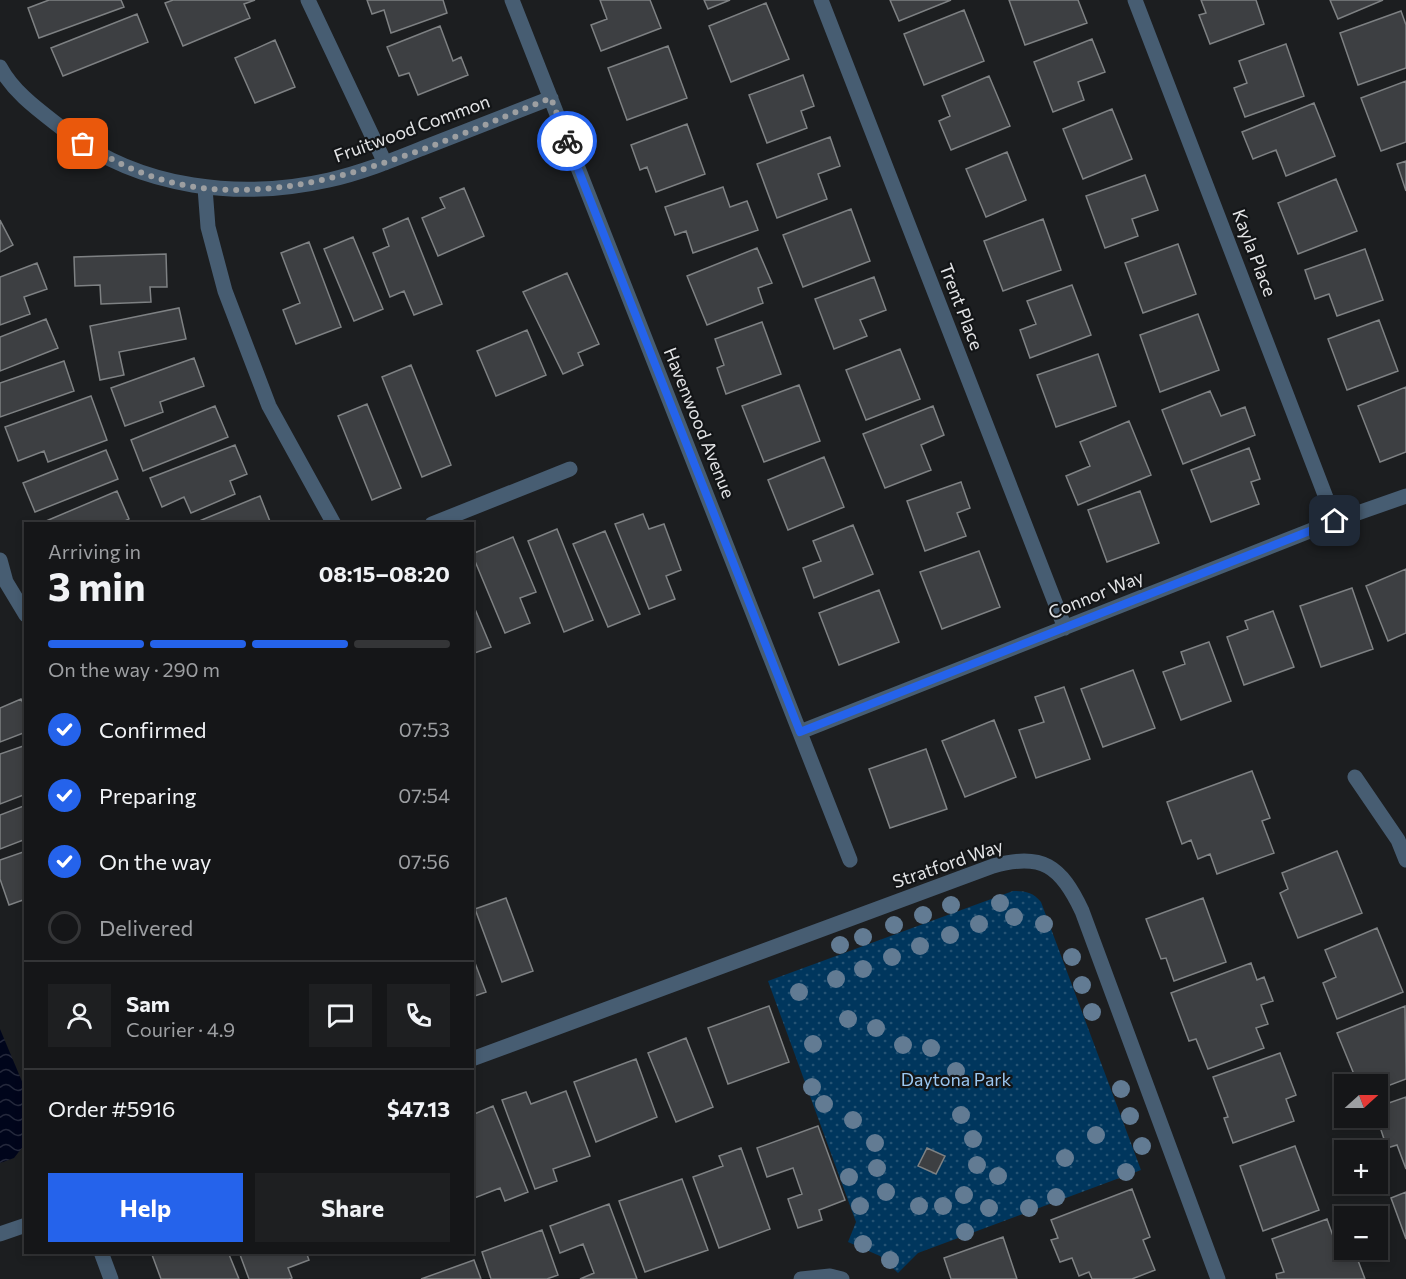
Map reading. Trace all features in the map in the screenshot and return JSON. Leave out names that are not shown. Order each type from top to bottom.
[{"type":"street","points":[[308,0],[385,163]]},
{"type":"street","name":"Havenwood Avenue","points":[[512,0],[850,860]]},
{"type":"street","name":"Trent Place","points":[[821,0],[1065,628]]},
{"type":"street","name":"Kayla Place","points":[[1135,0],[1335,521]]},
{"type":"street","name":"Fruitwood Common","points":[[0,67],[5,87],[83,144],[141,173],[205,188],[266,189],[318,182],[385,163],[551,98]]},
{"type":"street","points":[[205,188],[208,227],[225,291],[269,406],[333,522]]},
{"type":"street","points":[[437,522],[570,469]]},
{"type":"street","name":"Connor Way","points":[[800,732],[1335,521],[1406,496]]},
{"type":"street","points":[[0,560],[6,582],[24,612]]},
{"type":"street","points":[[1355,777],[1398,840],[1406,860]]},
{"type":"street","name":"Stratford Way","points":[[474,1058],[993,866],[1012,861],[1038,862],[1059,873],[1073,891],[1082,911],[1218,1279]]},
{"type":"street","points":[[0,1234],[24,1226]]},
{"type":"street","points":[[102,1254],[111,1279]]},
{"type":"street","points":[[801,1279],[830,1276],[842,1279]]},
{"type":"green space","name":"Daytona Park","points":[[1013,891],[1028,893],[1041,902],[1141,1170],[918,1253],[898,1273],[880,1256],[848,1242],[856,1222],[768,981]]},
{"type":"water","points":[[0,1029],[24,1086],[24,1145],[14,1158],[0,1163]]},
{"type":"building","points":[[49,0],[121,0],[124,7],[39,38],[28,8]]},
{"type":"building","points":[[173,0],[255,0],[244,4],[250,18],[183,46],[165,3]]},
{"type":"building","points":[[367,0],[443,0],[447,13],[391,33],[384,10],[372,14]]},
{"type":"building","points":[[600,0],[650,0],[661,28],[601,51],[591,25],[607,19]]},
{"type":"building","points":[[704,0],[730,0],[708,9]]},
{"type":"building","points":[[890,0],[951,0],[899,21]]},
{"type":"building","points":[[1009,0],[1078,0],[1087,23],[1025,45]]},
{"type":"building","points":[[1201,0],[1256,0],[1264,24],[1210,44],[1199,15],[1206,13]]},
{"type":"building","points":[[1330,0],[1383,0],[1338,19]]},
{"type":"building","points":[[766,3],[789,59],[731,82],[709,26]]},
{"type":"building","points":[[964,10],[984,61],[924,85],[904,34]]},
{"type":"building","points":[[1401,11],[1406,25],[1406,68],[1358,85],[1340,33]]},
{"type":"building","points":[[137,14],[148,42],[63,76],[51,48]]},
{"type":"building","points":[[440,26],[453,61],[461,57],[468,75],[418,95],[409,73],[399,76],[387,47]]},
{"type":"building","points":[[1092,39],[1105,72],[1078,82],[1084,100],[1053,112],[1034,62]]},
{"type":"building","points":[[275,40],[295,87],[255,103],[235,58]]},
{"type":"building","points":[[1286,44],[1304,96],[1245,117],[1234,88],[1247,83],[1239,61]]},
{"type":"building","points":[[668,46],[687,98],[627,120],[608,68]]},
{"type":"building","points":[[803,75],[814,106],[801,111],[807,128],[767,143],[749,95]]},
{"type":"building","points":[[989,76],[1010,126],[951,150],[939,121],[950,116],[942,96]]},
{"type":"building","points":[[1406,81],[1406,142],[1381,151],[1361,98]]},
{"type":"building","points":[[1314,103],[1335,156],[1286,176],[1276,150],[1253,159],[1242,132]]},
{"type":"building","points":[[1112,109],[1132,159],[1083,179],[1063,129]]},
{"type":"building","points":[[687,124],[705,174],[656,192],[647,167],[640,170],[631,145]]},
{"type":"building","points":[[830,137],[840,166],[818,174],[827,199],[777,218],[757,164]]},
{"type":"building","points":[[1007,152],[1026,200],[986,217],[966,169]]},
{"type":"building","points":[[1406,161],[1406,191],[1397,164]]},
{"type":"building","points":[[1145,175],[1158,210],[1132,219],[1138,236],[1105,248],[1086,196]]},
{"type":"building","points":[[1336,179],[1357,231],[1298,254],[1278,203]]},
{"type":"building","points":[[723,187],[730,207],[747,201],[758,230],[693,253],[686,231],[675,235],[665,207]]},
{"type":"building","points":[[464,188],[484,236],[438,256],[422,218],[445,208],[440,198]]},
{"type":"building","points":[[851,209],[870,261],[803,287],[783,235]]},
{"type":"building","points":[[408,218],[442,304],[414,315],[404,291],[390,297],[373,253],[389,246],[383,229]]},
{"type":"building","points":[[1043,219],[1061,270],[1003,291],[984,241]]},
{"type":"building","points":[[0,220],[13,245],[0,252]]},
{"type":"building","points":[[353,237],[383,309],[354,321],[324,249]]},
{"type":"building","points":[[309,242],[341,327],[296,344],[283,310],[300,303],[281,253]]},
{"type":"building","points":[[1178,244],[1196,294],[1143,313],[1125,263]]},
{"type":"building","points":[[757,248],[772,283],[758,288],[763,303],[707,325],[687,276]]},
{"type":"building","points":[[1365,249],[1383,300],[1337,316],[1329,294],[1315,299],[1305,270]]},
{"type":"building","points":[[166,254],[167,287],[150,287],[151,302],[101,304],[100,285],[75,286],[74,257]]},
{"type":"building","points":[[37,263],[47,289],[24,297],[30,314],[0,325],[0,277]]},
{"type":"building","points":[[567,273],[599,344],[578,353],[583,365],[563,374],[523,292]]},
{"type":"building","points":[[874,277],[886,310],[860,320],[867,336],[834,349],[815,299]]},
{"type":"building","points":[[1072,285],[1091,335],[1030,358],[1020,330],[1036,324],[1027,301]]},
{"type":"building","points":[[179,308],[186,339],[119,352],[124,375],[100,380],[90,326]]},
{"type":"building","points":[[1198,314],[1219,370],[1160,392],[1140,335]]},
{"type":"building","points":[[46,319],[58,348],[0,371],[0,337]]},
{"type":"building","points":[[1379,320],[1398,371],[1347,390],[1328,339]]},
{"type":"building","points":[[762,322],[781,374],[726,394],[717,368],[724,365],[715,339]]},
{"type":"building","points":[[527,330],[546,375],[496,396],[477,351]]},
{"type":"building","points":[[900,349],[920,399],[866,420],[846,370]]},
{"type":"building","points":[[1098,354],[1116,406],[1056,427],[1037,375]]},
{"type":"building","points":[[194,358],[204,386],[160,402],[163,412],[125,426],[111,388]]},
{"type":"building","points":[[64,361],[74,391],[0,417],[0,383]]},
{"type":"building","points":[[411,365],[451,465],[422,477],[382,377]]},
{"type":"building","points":[[799,385],[820,441],[764,462],[742,406]]},
{"type":"building","points":[[1406,387],[1406,452],[1380,462],[1358,406]]},
{"type":"building","points":[[1210,391],[1221,416],[1245,407],[1255,435],[1183,464],[1162,410]]},
{"type":"building","points":[[91,396],[107,440],[48,462],[44,451],[18,461],[5,427]]},
{"type":"building","points":[[367,404],[401,488],[372,500],[338,416]]},
{"type":"building","points":[[215,406],[228,437],[143,471],[131,440]]},
{"type":"building","points":[[933,406],[944,435],[921,445],[931,470],[885,488],[863,434]]},
{"type":"building","points":[[1129,421],[1151,475],[1078,505],[1066,476],[1090,466],[1080,442]]},
{"type":"building","points":[[235,445],[247,474],[230,481],[235,494],[191,513],[184,497],[162,507],[150,478]]},
{"type":"building","points":[[1249,448],[1260,479],[1251,482],[1259,504],[1211,522],[1191,470]]},
{"type":"building","points":[[106,450],[118,479],[35,512],[23,483]]},
{"type":"building","points":[[824,457],[844,507],[788,530],[768,480]]},
{"type":"building","points":[[961,482],[970,508],[957,513],[966,536],[925,551],[907,501]]},
{"type":"building","points":[[117,491],[129,519],[123,522],[44,522]]},
{"type":"building","points":[[1140,491],[1159,543],[1107,562],[1088,510]]},
{"type":"building","points":[[260,496],[270,522],[197,522]]},
{"type":"building","points":[[643,514],[649,529],[664,524],[681,570],[666,576],[675,599],[649,609],[615,524]]},
{"type":"building","points":[[853,525],[873,574],[814,598],[803,568],[821,561],[813,541]]},
{"type":"building","points":[[557,529],[593,620],[564,632],[528,541]]},
{"type":"building","points":[[605,531],[640,614],[608,627],[573,544]]},
{"type":"building","points":[[513,537],[536,592],[520,598],[530,623],[505,633],[474,559],[474,553]]},
{"type":"building","points":[[979,551],[1000,607],[942,629],[920,572]]},
{"type":"building","points":[[1406,569],[1406,633],[1388,641],[1366,586]]},
{"type":"building","points":[[1352,588],[1373,649],[1321,667],[1300,606]]},
{"type":"building","points":[[879,590],[899,642],[839,665],[819,613]]},
{"type":"building","points":[[474,607],[491,647],[474,653]]},
{"type":"building","points":[[1273,611],[1294,667],[1244,685],[1227,637],[1248,629],[1245,621]]},
{"type":"building","points":[[1209,642],[1231,701],[1181,720],[1163,672],[1185,664],[1181,652]]},
{"type":"building","points":[[1133,670],[1155,728],[1103,747],[1081,689]]},
{"type":"building","points":[[1064,687],[1090,759],[1036,778],[1019,730],[1044,722],[1035,697]]},
{"type":"building","points":[[21,699],[24,705],[24,733],[0,742],[0,708]]},
{"type":"building","points":[[994,720],[1016,777],[965,797],[942,741]]},
{"type":"building","points":[[24,746],[24,795],[0,804],[0,754]]},
{"type":"building","points":[[926,749],[947,809],[890,828],[869,769]]},
{"type":"building","points":[[1252,771],[1270,818],[1262,821],[1274,853],[1217,874],[1210,854],[1198,859],[1191,840],[1182,844],[1167,802]]},
{"type":"building","points":[[24,806],[24,840],[0,849],[0,815]]},
{"type":"building","points":[[1337,851],[1362,913],[1298,938],[1280,893],[1288,889],[1282,873]]},
{"type":"building","points":[[24,852],[24,900],[9,905],[0,879],[0,860]]},
{"type":"building","points":[[506,898],[533,971],[502,982],[475,909]]},
{"type":"building","points":[[1203,898],[1226,962],[1174,981],[1166,958],[1161,959],[1146,919]]},
{"type":"building","points":[[1377,928],[1403,992],[1337,1019],[1323,983],[1336,977],[1325,950]]},
{"type":"building","points":[[474,960],[486,992],[474,996]]},
{"type":"building","points":[[1251,963],[1257,980],[1264,977],[1273,1001],[1261,1005],[1268,1024],[1256,1028],[1264,1048],[1208,1069],[1196,1039],[1189,1041],[1171,993]]},
{"type":"building","points":[[769,1006],[789,1062],[728,1084],[708,1028]]},
{"type":"building","points":[[1405,1006],[1406,1079],[1388,1086],[1388,1074],[1354,1074],[1337,1033]]},
{"type":"building","points":[[686,1038],[713,1107],[676,1122],[648,1053]]},
{"type":"building","points":[[1280,1053],[1296,1095],[1286,1099],[1294,1121],[1233,1143],[1224,1118],[1228,1117],[1213,1077]]},
{"type":"building","points":[[636,1059],[657,1117],[596,1142],[574,1082]]},
{"type":"building","points":[[566,1091],[590,1156],[553,1169],[557,1181],[535,1189],[502,1100],[526,1092],[531,1104]]},
{"type":"building","points":[[1406,1097],[1406,1169],[1397,1145],[1388,1148],[1388,1140],[1384,1140],[1380,1128],[1388,1128],[1388,1103]]},
{"type":"building","points":[[493,1106],[528,1192],[505,1201],[500,1188],[474,1198],[474,1114]]},
{"type":"building","points":[[818,1126],[845,1200],[819,1210],[822,1220],[798,1228],[788,1199],[802,1194],[793,1168],[767,1177],[757,1148]]},
{"type":"building","points":[[1295,1146],[1319,1210],[1263,1231],[1240,1166]]},
{"type":"building","points":[[741,1148],[770,1229],[719,1248],[693,1177],[723,1166],[719,1156]]},
{"type":"building","points":[[927,1148],[945,1156],[936,1174],[918,1166]]},
{"type":"building","points":[[682,1179],[708,1250],[645,1272],[619,1201]]},
{"type":"building","points":[[1132,1189],[1150,1237],[1143,1240],[1155,1270],[1132,1279],[1092,1279],[1089,1272],[1079,1276],[1072,1258],[1060,1262],[1051,1240],[1058,1238],[1051,1220]]},
{"type":"building","points":[[1406,1192],[1406,1239],[1391,1198]]},
{"type":"building","points":[[609,1204],[637,1279],[580,1279],[594,1273],[583,1244],[560,1253],[550,1226]]},
{"type":"building","points":[[1327,1219],[1334,1239],[1334,1260],[1358,1260],[1365,1279],[1277,1279],[1276,1274],[1284,1272],[1272,1239]]},
{"type":"building","points":[[542,1230],[558,1275],[547,1279],[491,1279],[482,1252]]},
{"type":"building","points":[[1003,1237],[1017,1279],[951,1279],[944,1258]]},
{"type":"building","points":[[152,1254],[229,1254],[239,1279],[161,1279]]},
{"type":"building","points":[[240,1254],[307,1254],[309,1260],[288,1268],[292,1278],[289,1279],[249,1279]]},
{"type":"building","points":[[474,1260],[481,1279],[421,1279]]},
{"type":"way so far","points":[[83,144],[141,173],[205,188],[266,189],[328,180],[385,163],[551,98],[567,141]]},
{"type":"route","points":[[567,141],[800,732],[1335,521]]}]
